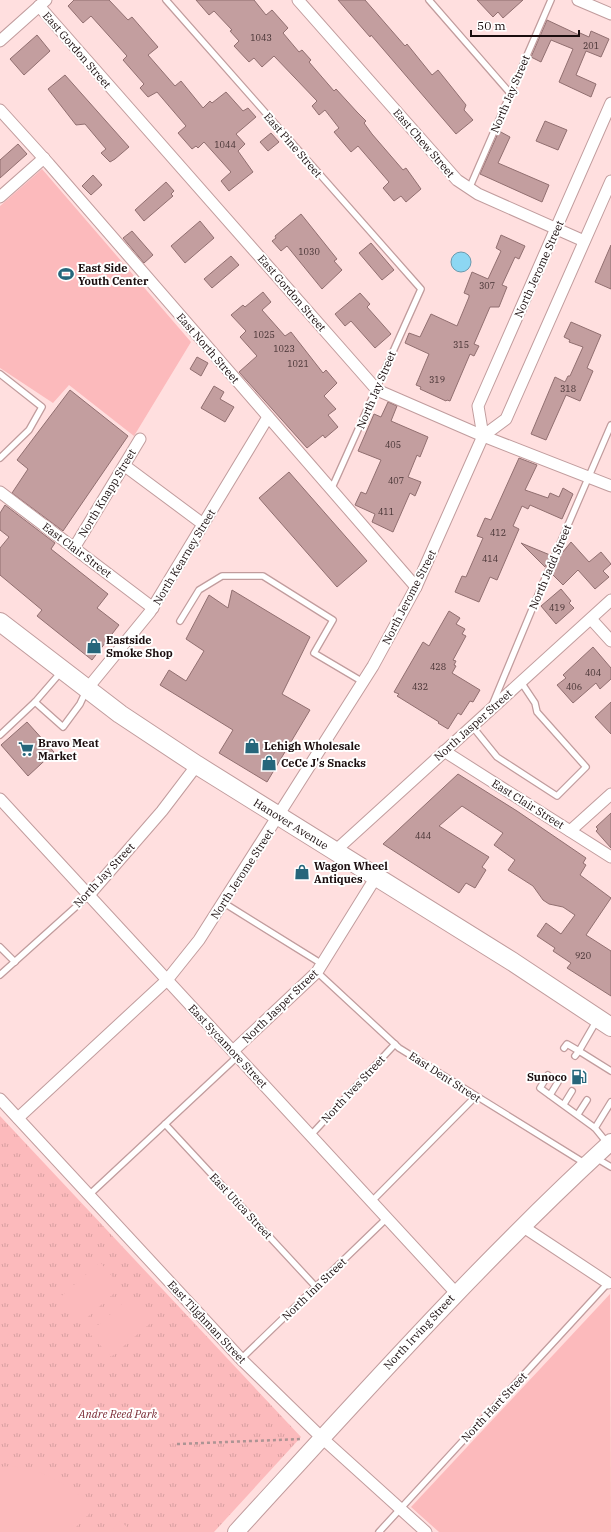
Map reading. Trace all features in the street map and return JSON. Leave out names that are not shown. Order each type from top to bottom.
[{"type":"main road","name":"Hanover Avenue","points":[[0,622],[120,714],[197,765],[513,962],[604,1023]]},
{"type":"main road","name":"North Irving Street","points":[[236,1532],[456,1293],[522,1226],[590,1160],[610,1143]]},
{"type":"street","name":"East Chew Street","points":[[298,0],[457,180],[469,189],[584,241]]},
{"type":"street","points":[[578,0],[611,14]]},
{"type":"street","points":[[0,41],[42,3]]},
{"type":"street","name":"East Gordon Street","points":[[42,3],[377,390],[483,436],[611,486]]},
{"type":"street","name":"North Jerome Street","points":[[483,436],[478,406],[608,116],[611,103]]},
{"type":"street","name":"East North Street","points":[[0,110],[44,158],[416,587]]},
{"type":"street","points":[[0,197],[44,158]]},
{"type":"street","name":"North Jerome Street","points":[[18,1118],[167,980],[199,940],[224,903],[363,682],[416,587],[483,436],[506,419],[611,181]]},
{"type":"street","name":"North Kearney Street","points":[[87,689],[153,608],[268,417]]},
{"type":"street","name":"North Knapp Street","points":[[74,548],[140,439]]},
{"type":"street","points":[[125,466],[203,524]]},
{"type":"street","name":"East Clair Street","points":[[0,492],[153,608]]},
{"type":"street","name":"North Jasper Street","points":[[335,851],[611,600]]},
{"type":"street","points":[[591,619],[611,641]]},
{"type":"street","name":"East Clair Street","points":[[444,751],[611,857]]},
{"type":"street","name":"North Jay Street","points":[[89,895],[162,811],[197,765]]},
{"type":"street","points":[[570,831],[611,794]]},
{"type":"street","name":"East Sycamore Street","points":[[0,799],[456,1293]]},
{"type":"street","name":"North Jasper Street","points":[[236,1054],[320,968],[376,876]]},
{"type":"street","name":"East Tilghman Street","points":[[0,1099],[241,1359],[322,1438],[426,1532]]},
{"type":"street","points":[[522,1226],[608,1283]]},
{"type":"lane","name":"East Pine Street","points":[[166,0],[421,289]]},
{"type":"lane","points":[[429,0],[510,93]]},
{"type":"lane","name":"North Jay Street","points":[[469,189],[551,0]]},
{"type":"lane","name":"North Jay Street","points":[[331,490],[421,289]]},
{"type":"lane","points":[[0,374],[42,407],[29,430],[0,458]]},
{"type":"lane","name":"North Jadd Street","points":[[491,709],[611,425]]},
{"type":"lane","points":[[180,621],[199,590],[222,576],[263,576],[333,620],[314,653],[363,682]]},
{"type":"lane","points":[[0,735],[35,702],[62,670]]},
{"type":"lane","points":[[472,726],[497,757],[556,796],[586,767],[537,712],[535,703],[528,695],[521,682]]},
{"type":"lane","points":[[35,702],[63,727],[80,704],[87,689]]},
{"type":"lane","name":"North Jay Street","points":[[0,975],[89,895]]},
{"type":"lane","name":"East Dent Street","points":[[224,903],[320,968],[395,1044],[475,1097],[590,1160],[611,1167]]},
{"type":"lane","points":[[0,947],[15,962]]},
{"type":"lane","points":[[577,1053],[604,1023]]},
{"type":"lane","name":"North Ives Street","points":[[311,1135],[395,1044]]},
{"type":"lane","points":[[564,1048],[567,1044],[577,1053],[592,1059],[609,1070],[603,1074]]},
{"type":"lane","name":"North Jasper Street","points":[[89,1195],[165,1124],[236,1054]]},
{"type":"lane","points":[[589,1064],[592,1059]]},
{"type":"lane","points":[[548,1075],[540,1088],[578,1114],[610,1143]]},
{"type":"lane","points":[[550,1095],[558,1082]]},
{"type":"lane","points":[[564,1104],[572,1091]]},
{"type":"lane","points":[[372,1201],[475,1097]]},
{"type":"lane","points":[[578,1114],[587,1100]]},
{"type":"lane","points":[[595,1128],[611,1102]]},
{"type":"lane","name":"East Utica Street","points":[[165,1124],[316,1287]]},
{"type":"lane","name":"North Inn Street","points":[[241,1359],[387,1218]]},
{"type":"lane","name":"North Hart Street","points":[[379,1532],[608,1283]]},
{"type":"path","points":[[177,1444],[322,1438]]},
{"type":"green space","name":"East Side Youth Center","points":[[42,169],[191,342],[134,436],[69,385],[53,403],[0,368],[0,206]]},
{"type":"green space","name":"Andre Reed Park","points":[[0,1116],[301,1437],[214,1532],[0,1532]]},
{"type":"green space","points":[[100,1262],[121,1287],[80,1324],[58,1299]]},
{"type":"green space","points":[[610,1294],[611,1532],[439,1532],[411,1507]]},
{"type":"green space","points":[[131,1296],[153,1321],[111,1357],[89,1333]]},
{"type":"green space","points":[[0,1467],[27,1468],[39,1472],[63,1484],[94,1509],[71,1532],[0,1532]]},
{"type":"green space","points":[[120,1521],[133,1532],[110,1532]]},
{"type":"water","points":[[461,252],[468,255],[471,262],[468,269],[461,272],[454,269],[451,262],[454,255]]},
{"type":"building","points":[[74,0],[109,0],[128,20],[132,17],[158,47],[148,55],[175,86],[181,81],[203,108],[210,101],[212,103],[226,92],[243,111],[248,108],[256,117],[236,134],[245,144],[238,151],[253,172],[229,191],[221,181],[231,172],[204,142],[198,148],[196,146],[192,149],[178,133],[186,126],[157,92],[148,97],[140,88],[144,84],[123,60],[127,56],[91,16],[83,23],[68,6]]},
{"type":"building","points":[[196,0],[254,0],[266,15],[272,10],[288,28],[283,33],[299,52],[302,50],[311,60],[309,62],[334,91],[336,89],[366,121],[364,123],[372,134],[403,170],[406,168],[421,189],[406,202],[401,196],[394,201],[383,188],[389,182],[358,146],[351,152],[334,132],[339,128],[325,110],[319,115],[312,106],[317,101],[274,56],[262,67],[254,58],[249,62],[234,46],[239,41],[230,31],[232,30],[214,11],[209,15]]},
{"type":"building","points":[[338,0],[365,0],[405,46],[407,44],[432,75],[438,70],[466,105],[464,110],[473,120],[456,134],[371,35],[370,37]]},
{"type":"building","points":[[477,0],[523,0],[503,18],[498,12],[493,17]]},
{"type":"building","points":[[547,20],[579,35],[580,33],[589,37],[591,31],[609,39],[601,57],[586,51],[576,75],[596,84],[591,97],[559,82],[573,49],[551,40],[541,62],[531,57]]},
{"type":"building","points":[[37,35],[50,51],[24,75],[10,59]]},
{"type":"building","points":[[65,75],[129,147],[110,162],[101,153],[106,149],[85,124],[76,125],[48,89]]},
{"type":"building","points":[[545,121],[567,130],[558,150],[536,141]]},
{"type":"building","points":[[499,131],[510,137],[498,163],[549,185],[542,202],[480,174]]},
{"type":"building","points":[[271,133],[279,142],[268,151],[260,142]]},
{"type":"building","points":[[18,144],[27,154],[0,178],[0,160]]},
{"type":"building","points":[[93,175],[102,185],[91,195],[82,186]]},
{"type":"building","points":[[166,182],[174,191],[171,194],[173,196],[144,221],[135,210]]},
{"type":"building","points":[[301,214],[337,259],[334,261],[342,270],[322,289],[287,246],[281,251],[272,241],[276,238],[275,236]]},
{"type":"building","points":[[200,221],[214,238],[185,263],[171,246]]},
{"type":"building","points":[[132,231],[153,255],[144,263],[123,238]]},
{"type":"building","points":[[501,235],[525,246],[519,259],[515,257],[502,285],[507,287],[499,307],[490,307],[474,344],[479,346],[474,356],[470,354],[450,401],[446,401],[420,389],[421,387],[416,385],[429,354],[405,343],[409,333],[420,337],[431,314],[457,326],[469,297],[469,295],[464,293],[472,272],[488,279],[501,251],[496,248]]},
{"type":"building","points":[[371,243],[394,270],[382,280],[359,253]]},
{"type":"building","points":[[611,245],[611,289],[595,282]]},
{"type":"building","points":[[231,256],[239,265],[212,288],[204,279]]},
{"type":"building","points":[[263,292],[271,302],[262,310],[285,336],[291,332],[323,373],[326,370],[337,383],[324,396],[336,409],[328,415],[338,427],[325,438],[323,435],[307,448],[239,372],[257,356],[240,337],[246,331],[231,315],[243,305],[245,307]]},
{"type":"building","points":[[360,293],[370,304],[367,307],[391,334],[375,348],[351,321],[345,326],[335,314]]},
{"type":"building","points":[[571,322],[601,335],[587,368],[593,371],[580,401],[566,395],[546,440],[531,434],[555,377],[565,382],[568,376],[570,376],[583,347],[569,342],[570,340],[564,337]]},
{"type":"building","points":[[197,357],[208,363],[201,376],[190,369]]},
{"type":"building","points":[[214,386],[224,392],[220,399],[234,407],[225,422],[201,408]]},
{"type":"building","points":[[70,390],[128,436],[63,531],[12,493],[28,469],[17,460]]},
{"type":"building","points":[[388,402],[397,406],[391,421],[428,437],[420,457],[417,455],[408,477],[421,482],[415,496],[410,493],[393,532],[372,522],[375,514],[355,505],[361,492],[366,494],[381,460],[358,451],[374,414],[381,417]]},
{"type":"building","points":[[519,458],[537,465],[525,490],[548,498],[550,493],[559,497],[563,488],[573,494],[562,519],[530,505],[528,509],[522,506],[513,526],[519,529],[497,580],[490,577],[479,602],[455,592],[462,576],[466,577],[483,538],[477,536],[485,518],[491,520]]},
{"type":"building","points":[[289,472],[367,561],[337,587],[259,498]]},
{"type":"building","points":[[5,505],[55,543],[51,549],[108,594],[97,608],[119,625],[92,660],[37,616],[42,610],[0,575],[0,548],[9,537],[0,530],[0,513]]},
{"type":"building","points":[[571,542],[589,562],[601,552],[611,564],[603,571],[609,577],[595,589],[578,570],[563,585],[552,574],[558,558]]},
{"type":"building","points":[[521,543],[550,555],[545,567]]},
{"type":"building","points":[[561,589],[571,601],[569,603],[574,608],[556,624],[541,606]]},
{"type":"building","points":[[232,590],[310,637],[282,694],[310,710],[267,782],[219,753],[233,730],[160,685],[169,670],[186,681],[204,651],[186,639],[209,595],[228,608]]},
{"type":"building","points":[[449,611],[460,618],[456,624],[465,629],[462,634],[466,636],[453,660],[456,661],[454,665],[456,666],[452,673],[480,690],[473,702],[470,701],[461,715],[458,713],[448,729],[397,696],[399,694],[394,692],[423,642],[429,646]]},
{"type":"building","points":[[593,647],[611,668],[611,679],[600,689],[596,683],[573,703],[557,685],[566,678],[563,675]]},
{"type":"building","points":[[611,702],[611,734],[595,717]]},
{"type":"building","points":[[27,722],[54,752],[28,776],[1,745]]},
{"type":"building","points":[[458,774],[517,811],[586,858],[583,863],[586,865],[580,875],[611,898],[586,935],[611,951],[611,996],[567,968],[571,963],[553,951],[555,948],[537,936],[546,923],[561,934],[575,915],[563,907],[549,904],[543,900],[533,886],[508,870],[515,860],[494,845],[503,833],[462,806],[439,826],[489,857],[482,867],[486,870],[475,888],[466,883],[459,893],[383,844]]},
{"type":"building","points":[[611,813],[611,848],[596,831],[598,829],[596,827]]},
{"type":"place","name":"East Side Youth Center","points":[[66,274]]},
{"type":"place","name":"Eastside Smoke Shop","points":[[94,646]]},
{"type":"place","name":"Lehigh Wholesale","points":[[252,746]]},
{"type":"place","name":"Bravo Meat Market","points":[[26,749]]},
{"type":"place","name":"CeCe J's Snacks","points":[[269,763]]},
{"type":"place","name":"Wagon Wheel Antiques","points":[[302,872]]},
{"type":"place","name":"Sunoco","points":[[579,1077]]}]
